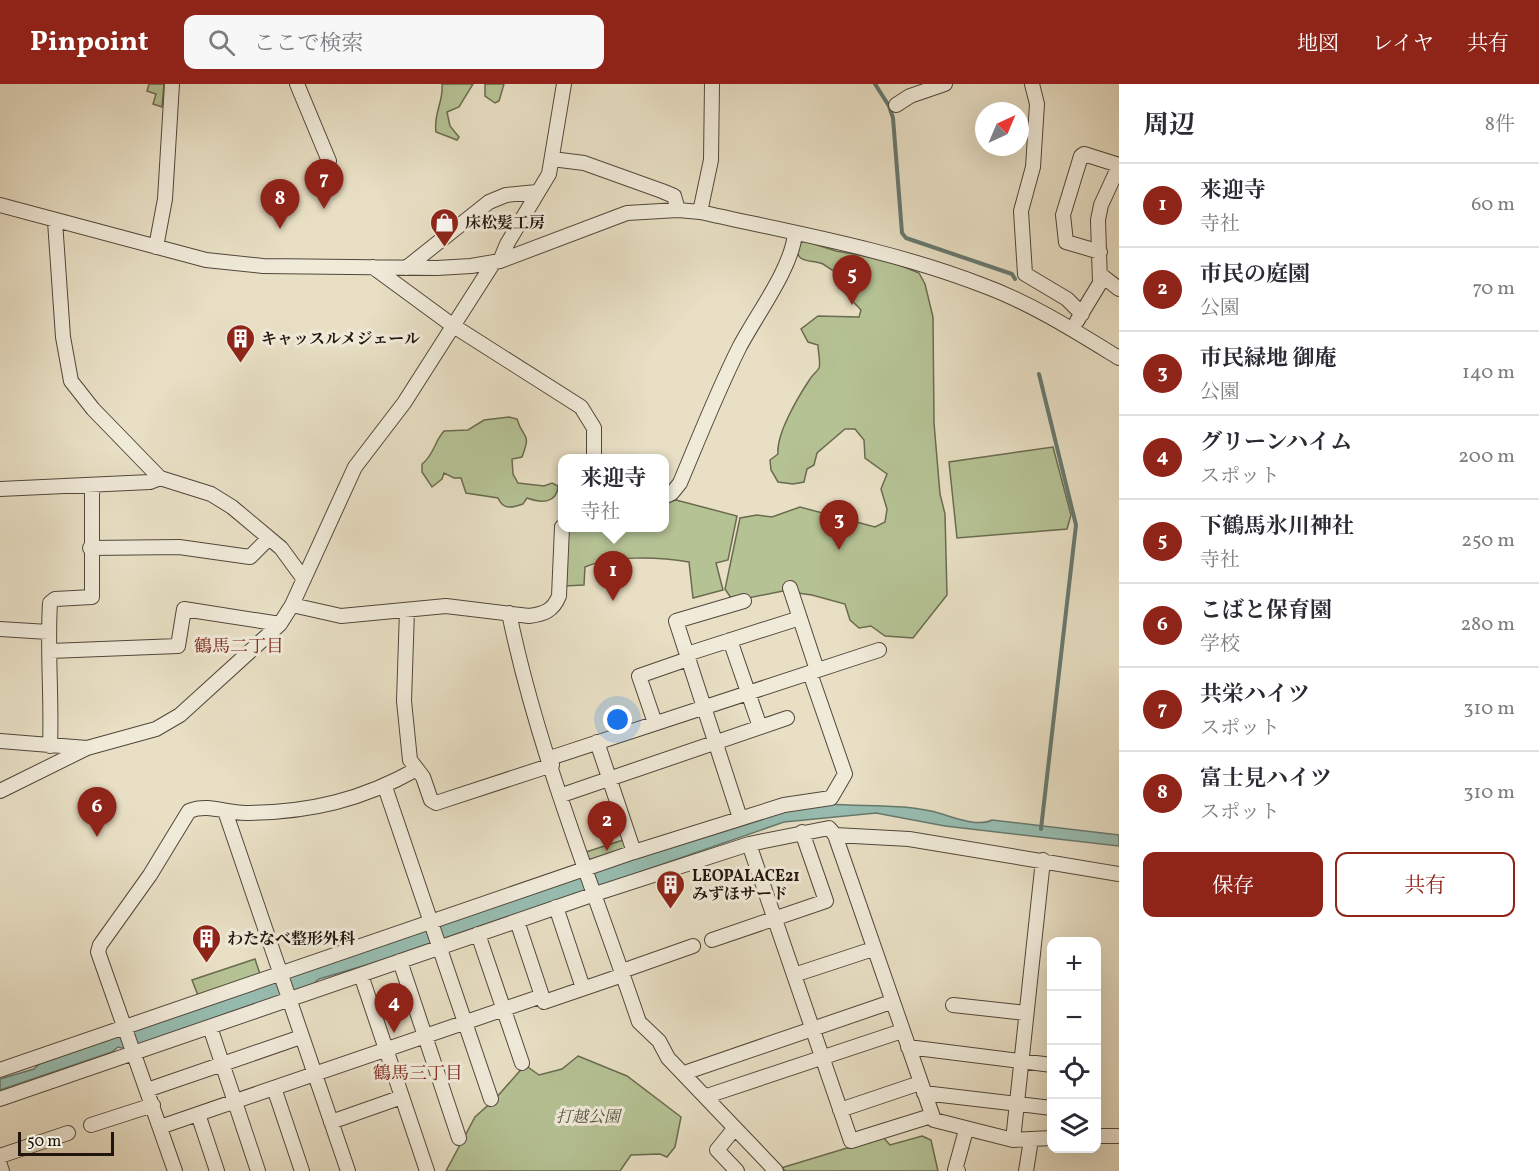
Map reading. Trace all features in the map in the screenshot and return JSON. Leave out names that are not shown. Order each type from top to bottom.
[{"type":"street","points":[[156,247],[165,199],[172,84]]},
{"type":"street","points":[[297,84],[329,161]]},
{"type":"street","points":[[0,741],[87,748],[104,745],[168,723],[280,624],[292,605],[355,466],[404,403],[452,325],[497,261],[549,174],[564,84]]},
{"type":"street","points":[[700,212],[711,160],[712,84]]},
{"type":"street","points":[[1032,84],[1037,104],[1033,168],[1021,211],[1025,274],[1067,300],[1082,314]]},
{"type":"street","points":[[896,105],[910,96],[939,85]]},
{"type":"street","points":[[1072,329],[1100,283],[1101,275],[1100,252],[1098,220],[1119,165],[1084,154],[1081,156],[1063,215],[1068,244],[1100,252]]},
{"type":"street","points":[[552,159],[584,163],[662,191],[674,196],[678,210]]},
{"type":"street","points":[[1109,187],[1119,200]]},
{"type":"street","points":[[406,268],[489,202],[507,195],[537,192]]},
{"type":"street","points":[[0,205],[206,260],[254,265],[406,268],[471,266],[497,261],[627,213],[678,210],[700,212],[892,256],[982,285],[1072,329],[1119,358]]},
{"type":"street","points":[[55,221],[63,337],[71,381],[93,409],[160,477],[211,494],[290,557],[303,578]]},
{"type":"street","points":[[669,494],[680,483],[740,347],[782,275],[794,247],[795,234]]},
{"type":"street","points":[[374,267],[452,325],[581,407],[594,428],[594,454]]},
{"type":"street","points":[[1101,275],[1119,289]]},
{"type":"street","points":[[0,489],[150,482],[160,477]]},
{"type":"street","points":[[50,746],[52,702],[48,632],[50,603],[55,599],[92,597],[90,548],[92,485]]},
{"type":"street","points":[[292,605],[341,616],[446,606],[542,615],[555,605],[559,596],[562,532]]},
{"type":"street","points":[[90,548],[179,547],[250,557],[269,538]]},
{"type":"street","points":[[0,1070],[634,852],[740,818],[784,806],[831,798],[845,774],[790,588]]},
{"type":"street","points":[[740,818],[676,621],[744,602]]},
{"type":"street","points":[[50,651],[178,646],[184,609],[280,624]]},
{"type":"street","points":[[407,610],[404,701],[410,760],[417,769],[431,800],[436,803],[597,742],[879,650]]},
{"type":"street","points":[[509,613],[516,647],[551,761],[639,1022],[659,1041],[668,1058],[707,1096],[734,1129],[776,1171]]},
{"type":"street","points":[[655,723],[639,676],[730,640],[800,618]]},
{"type":"street","points":[[0,629],[48,632]]},
{"type":"street","points":[[730,640],[760,727]]},
{"type":"street","points":[[562,795],[787,718]]},
{"type":"street","points":[[597,742],[634,852]]},
{"type":"street","points":[[0,791],[87,748]]},
{"type":"street","points":[[175,1171],[98,952],[100,945],[150,875],[189,811],[202,806],[246,813],[294,810],[357,798],[385,787],[417,769]]},
{"type":"street","points":[[385,787],[491,1099]]},
{"type":"street","points":[[225,811],[331,1122],[343,1170]]},
{"type":"street","points":[[0,1099],[595,894],[749,844],[829,828],[835,836],[931,1116],[934,1120],[966,1130],[1013,1140],[1047,1138]]},
{"type":"street","points":[[712,940],[826,901],[802,832]]},
{"type":"street","points":[[835,836],[909,839],[1119,874]]},
{"type":"street","points":[[749,844],[851,1142],[931,1116]]},
{"type":"street","points":[[1013,1140],[1043,860]]},
{"type":"street","points":[[556,907],[583,988]]},
{"type":"street","points":[[517,921],[544,1002],[693,946]]},
{"type":"street","points":[[478,934],[522,1063]]},
{"type":"street","points":[[794,975],[873,949]]},
{"type":"street","points":[[400,962],[459,1138]]},
{"type":"street","points":[[361,975],[427,1171]]},
{"type":"street","points":[[160,1127],[542,996]]},
{"type":"street","points":[[684,1073],[891,1002]]},
{"type":"street","points":[[953,1005],[1026,1013]]},
{"type":"street","points":[[210,1027],[258,1171]]},
{"type":"street","points":[[707,1096],[902,1031]]},
{"type":"street","points":[[147,1090],[301,1037]]},
{"type":"street","points":[[908,1047],[1047,1064]]},
{"type":"street","points":[[274,1088],[302,1171]]},
{"type":"street","points":[[840,1110],[922,1088],[1047,1107]]},
{"type":"street","points":[[331,1122],[402,1097]]},
{"type":"street","points":[[91,1125],[153,1105]]},
{"type":"street","points":[[198,1114],[218,1171]]},
{"type":"street","points":[[734,1129],[717,1149],[737,1171]]},
{"type":"street","points":[[958,1171],[955,1170],[966,1130]]},
{"type":"street","points":[[0,1156],[68,1133]]},
{"type":"street","points":[[1101,1136],[1119,1136]]},
{"type":"street","points":[[1026,1171],[1031,1140]]},
{"type":"street","points":[[0,1165],[2,1171]]},
{"type":"green space","points":[[149,84],[164,84],[162,107],[153,104],[156,94],[147,91]]},
{"type":"green space","points":[[442,84],[473,84],[459,107],[447,112],[450,126],[459,137],[457,140],[436,132]]},
{"type":"green space","points":[[485,84],[504,84],[499,101],[495,103],[485,96]]},
{"type":"green space","points":[[805,241],[836,251],[887,260],[919,273],[925,284],[933,317],[934,423],[940,494],[945,514],[947,595],[913,638],[885,636],[871,626],[859,628],[850,620],[845,604],[812,595],[783,591],[733,601],[725,589],[740,518],[757,515],[772,517],[800,507],[875,527],[885,522],[887,509],[881,489],[887,474],[865,458],[864,440],[855,429],[845,429],[817,453],[814,465],[807,469],[804,482],[793,484],[778,482],[771,470],[770,460],[778,454],[780,436],[789,416],[820,366],[818,345],[808,342],[801,329],[818,316],[859,317],[861,310],[841,289],[844,274],[835,272],[823,264],[804,260],[798,255],[799,243]]},
{"type":"green space","points":[[509,417],[517,419],[526,436],[522,457],[512,459],[513,474],[518,483],[544,486],[552,483],[558,486],[555,496],[547,501],[527,498],[523,504],[508,507],[502,505],[498,498],[466,493],[461,478],[454,478],[444,473],[442,479],[432,487],[422,472],[422,464],[429,457],[444,431],[468,430],[484,420]]},
{"type":"green space","points":[[1053,447],[1071,515],[1067,529],[957,538],[949,462]]},
{"type":"green space","points":[[676,500],[737,516],[728,560],[716,563],[723,590],[693,598],[689,562],[650,558],[596,563],[585,567],[584,585],[564,586],[567,532],[669,532],[669,502]]},
{"type":"green space","points":[[626,839],[627,849],[589,860],[586,852]]},
{"type":"green space","points":[[255,959],[261,977],[199,998],[192,980]]},
{"type":"green space","name":"打越公園","points":[[578,1056],[627,1076],[681,1117],[675,1147],[667,1157],[660,1154],[631,1155],[620,1171],[446,1171],[475,1117],[495,1099],[525,1065],[539,1075],[562,1069]]},
{"type":"green space","points":[[922,1136],[931,1140],[938,1171],[786,1171],[781,1168],[883,1137],[890,1145]]},
{"type":"water","points":[[829,804],[914,808],[981,823],[992,820],[1119,835],[1119,846],[945,826],[876,813],[784,822],[400,955],[319,979],[313,984],[126,1049],[118,1047],[112,1052],[0,1090],[0,1079],[34,1069],[39,1064],[117,1034],[764,814]]},
{"type":"waterway","points":[[875,84],[889,106],[893,118],[902,233],[906,238],[1012,274],[1015,279]]},
{"type":"waterway","points":[[1039,374],[1076,525],[1041,829]]},
{"type":"place","name":"共栄ハイツ","points":[[324,209]]},
{"type":"place","name":"富士見ハイツ","points":[[280,229]]},
{"type":"place","name":"床松髪工房","points":[[444,248]]},
{"type":"place","name":"下鶴馬氷川神社","points":[[852,305]]},
{"type":"place","name":"キャッスルメジェール","points":[[240,364]]},
{"type":"place","name":"市民緑地 御庵","points":[[839,550]]},
{"type":"place","name":"来迎寺","points":[[613,601]]},
{"type":"place","name":"こばと保育園","points":[[97,837]]},
{"type":"place","name":"市民の庭園","points":[[607,851]]},
{"type":"place","name":"LEOPALACE21 みずほサード","points":[[671,910]]},
{"type":"place","name":"わたなべ整形外科","points":[[206,964]]},
{"type":"place","name":"グリーンハイム","points":[[394,1033]]},
{"type":"district","name":"鶴馬二丁目","points":[[239,646]]},
{"type":"district","name":"鶴馬三丁目","points":[[418,1073]]}]
